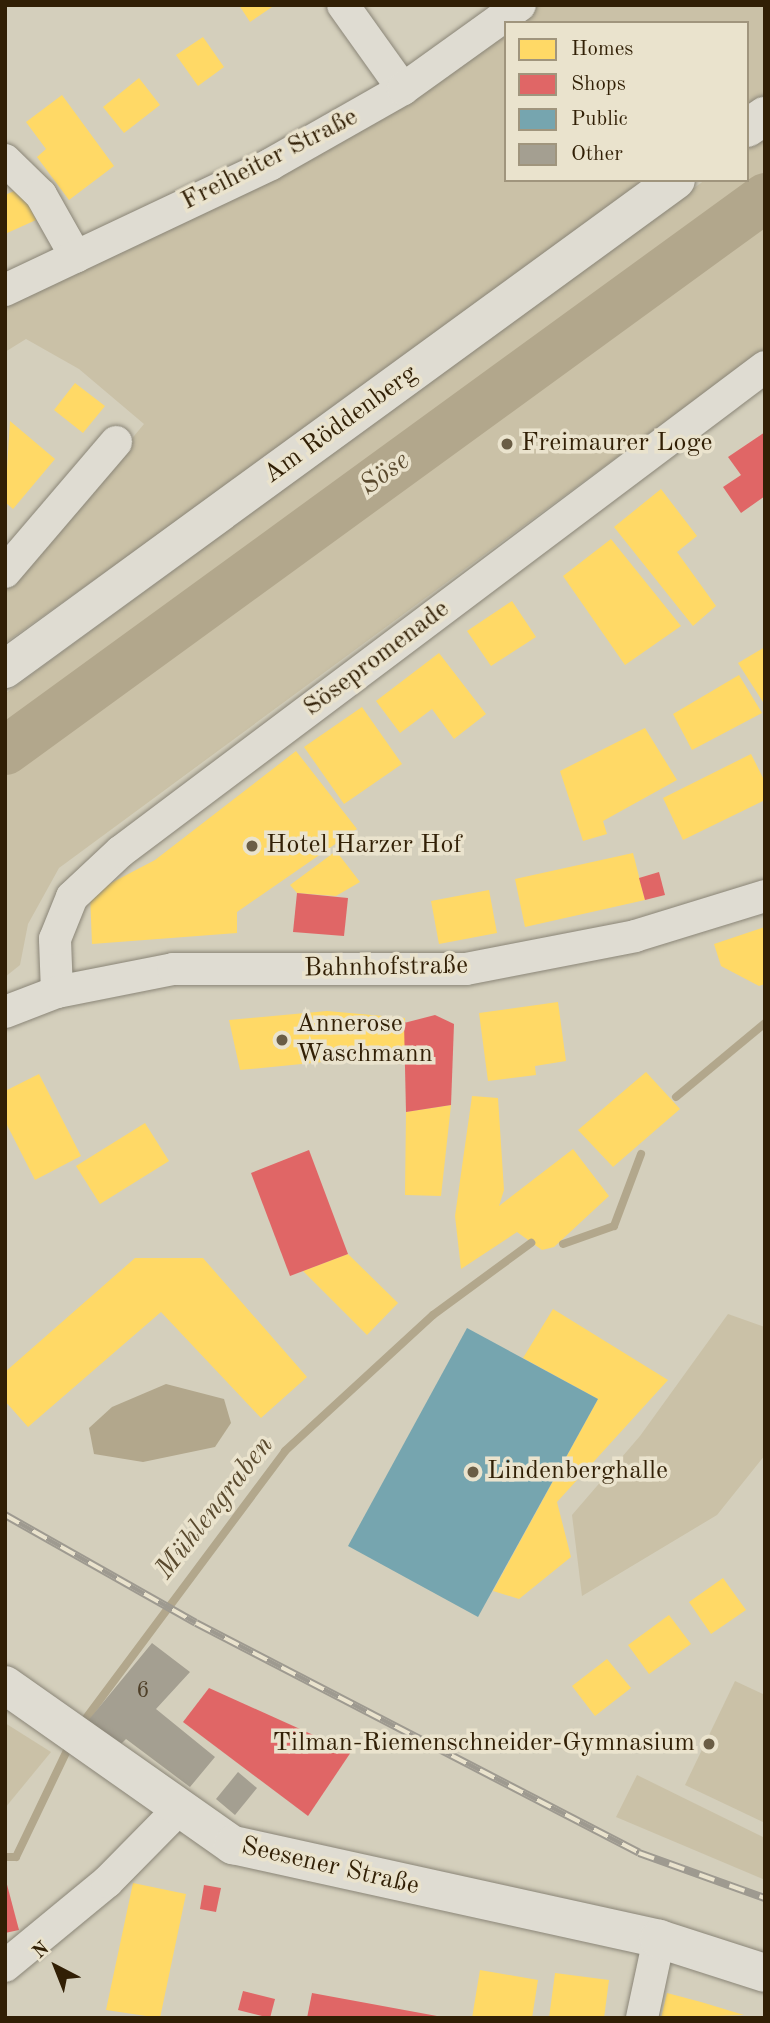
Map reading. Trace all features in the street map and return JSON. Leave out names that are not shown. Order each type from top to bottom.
[{"type":"main road","points":[[749,127],[765,116]]},
{"type":"main road","name":"Am Röddenberg","points":[[5,669],[673,182]]},
{"type":"main road","name":"Seesener Straße","points":[[5,1685],[64,1723],[177,1811],[260,1855],[659,1939],[765,1973]]},
{"type":"street","points":[[343,5],[403,89]]},
{"type":"street","name":"Freiheiter Straße","points":[[5,289],[271,164],[403,89],[520,5]]},
{"type":"street","points":[[5,160],[41,195],[76,257]]},
{"type":"street","name":"Sösepromenade","points":[[57,992],[55,940],[72,897],[120,852],[765,367]]},
{"type":"street","points":[[5,572],[116,442]]},
{"type":"street","name":"Bahnhofstraße","points":[[5,1012],[57,992],[173,969],[466,969],[635,936],[765,896]]},
{"type":"street","points":[[5,1966],[107,1882],[177,1811]]},
{"type":"street","points":[[642,2018],[659,1939]]},
{"type":"shaded area","points":[[535,5],[765,5],[765,101],[749,113],[749,21],[514,21]]},
{"type":"shaded area","points":[[504,27],[504,182],[656,182],[5,643],[5,591],[144,424],[79,369],[26,339],[5,352],[5,298]]},
{"type":"shaded area","points":[[765,135],[765,348],[59,868],[28,924],[20,965],[5,977],[5,694],[702,182],[749,182],[749,147]]},
{"type":"shaded area","points":[[728,1314],[765,1327],[765,1455],[717,1515],[582,1596],[572,1515],[640,1436]]},
{"type":"shaded area","points":[[166,1384],[224,1399],[231,1423],[215,1447],[143,1462],[94,1454],[89,1428],[112,1407]]},
{"type":"shaded area","points":[[735,1681],[765,1695],[765,1823],[685,1785]]},
{"type":"shaded area","points":[[5,1723],[51,1752],[5,1808]]},
{"type":"shaded area","points":[[637,1775],[765,1838],[765,1880],[616,1817]]},
{"type":"building: Homes","points":[[239,5],[275,5],[250,22]]},
{"type":"building: Homes","points":[[203,37],[224,67],[198,86],[176,55]]},
{"type":"building: Homes","points":[[139,78],[160,105],[124,133],[103,107]]},
{"type":"building: Homes","points":[[62,95],[114,166],[69,200],[37,157],[46,149],[26,122]]},
{"type":"building: Homes","points":[[21,188],[36,220],[5,234],[5,195]]},
{"type":"building: Homes","points":[[75,383],[105,406],[83,433],[54,410]]},
{"type":"building: Homes","points":[[10,421],[55,459],[13,509],[5,502]]},
{"type":"building: Homes","points":[[661,489],[697,536],[677,552],[716,606],[693,626],[614,527]]},
{"type":"building: Homes","points":[[611,539],[681,626],[625,665],[563,576]]},
{"type":"building: Homes","points":[[512,601],[536,637],[491,666],[467,631]]},
{"type":"building: Homes","points":[[765,647],[765,705],[738,663]]},
{"type":"building: Homes","points":[[439,653],[486,714],[454,739],[432,709],[400,733],[376,701]]},
{"type":"building: Homes","points":[[739,675],[762,713],[692,750],[673,714]]},
{"type":"building: Homes","points":[[362,707],[402,764],[344,804],[304,747]]},
{"type":"building: Homes","points":[[645,728],[677,780],[603,821],[607,834],[583,841],[560,771]]},
{"type":"building: Homes","name":"Hotel Harzer Hof","points":[[296,751],[357,829],[237,912],[237,933],[92,944],[90,894],[155,860]]},
{"type":"building: Homes","points":[[751,754],[765,782],[765,800],[683,840],[663,798]]},
{"type":"building: Homes","points":[[336,851],[360,882],[336,896],[297,893],[290,885]]},
{"type":"building: Homes","points":[[633,853],[645,900],[525,927],[515,879]]},
{"type":"building: Homes","points":[[489,890],[497,933],[439,944],[431,901]]},
{"type":"building: Homes","points":[[765,927],[765,984],[759,986],[721,966],[714,944]]},
{"type":"building: Homes","points":[[558,1002],[566,1061],[535,1066],[536,1075],[488,1081],[479,1013]]},
{"type":"building: Homes","points":[[327,1011],[405,1018],[405,1064],[332,1061],[240,1070],[229,1020]]},
{"type":"building: Homes","points":[[646,1072],[680,1109],[613,1167],[578,1130]]},
{"type":"building: Homes","points":[[39,1074],[81,1156],[35,1180],[5,1121],[5,1091]]},
{"type":"building: Homes","points":[[472,1096],[498,1098],[504,1190],[499,1206],[573,1149],[609,1196],[554,1247],[542,1250],[517,1232],[461,1269],[455,1216]]},
{"type":"building: Homes","points":[[451,1105],[441,1196],[405,1195],[406,1112]]},
{"type":"building: Homes","points":[[145,1123],[169,1161],[100,1204],[76,1166]]},
{"type":"building: Homes","points":[[348,1254],[398,1303],[367,1335],[303,1271]]},
{"type":"building: Homes","points":[[135,1258],[203,1258],[307,1377],[261,1418],[161,1312],[28,1427],[5,1401],[5,1372]]},
{"type":"building: Homes","points":[[553,1309],[668,1380],[557,1502],[571,1557],[519,1599],[493,1591],[598,1399],[523,1358]]},
{"type":"building: Homes","points":[[723,1578],[746,1610],[711,1634],[689,1602]]},
{"type":"building: Homes","points":[[669,1615],[691,1644],[649,1674],[628,1645]]},
{"type":"building: Homes","points":[[607,1659],[631,1688],[595,1716],[572,1686]]},
{"type":"building: Homes","points":[[133,1883],[186,1894],[160,2018],[106,2010]]},
{"type":"building: Homes","points":[[480,1970],[538,1980],[532,2018],[472,2018]]},
{"type":"building: Homes","points":[[555,1973],[609,1980],[604,2018],[549,2018]]},
{"type":"building: Homes","points":[[667,1993],[701,2002],[744,2015],[661,2018]]},
{"type":"building: Shops","points":[[765,432],[765,496],[741,513],[723,487],[741,475],[728,457]]},
{"type":"building: Shops","points":[[659,872],[665,895],[645,900],[639,878]]},
{"type":"building: Shops","points":[[297,893],[348,898],[344,936],[293,932]]},
{"type":"building: Shops","points":[[435,1015],[454,1024],[451,1105],[406,1112],[404,1023]]},
{"type":"building: Shops","points":[[309,1150],[348,1254],[290,1276],[251,1173]]},
{"type":"building: Shops","points":[[209,1688],[351,1752],[308,1816],[183,1722]]},
{"type":"building: Shops","points":[[5,1877],[19,1930],[5,1933]]},
{"type":"building: Shops","points":[[204,1885],[221,1888],[216,1912],[200,1909]]},
{"type":"building: Shops","points":[[243,1991],[275,1999],[270,2018],[238,2010]]},
{"type":"building: Shops","points":[[312,1993],[437,2016],[437,2018],[307,2018]]},
{"type":"building: Public","name":"Lindenberghalle","points":[[467,1328],[598,1399],[478,1617],[348,1546]]},
{"type":"building: Other","points":[[152,1643],[190,1672],[156,1709],[215,1757],[190,1787],[126,1739],[118,1747],[87,1722]]},
{"type":"building: Other","points":[[238,1772],[257,1788],[235,1815],[216,1799]]},
{"type":"waterway","name":"Söse","points":[[5,750],[765,197]]},
{"type":"waterway","name":"Mühlengraben","points":[[676,1097],[765,1023]]},
{"type":"waterway","name":"Mühlengraben","points":[[563,1244],[614,1226],[641,1154]]},
{"type":"waterway","name":"Mühlengraben","points":[[81,1725],[285,1451],[433,1315],[531,1243]]},
{"type":"waterway","name":"Mühlengraben","points":[[5,1857],[16,1857],[71,1742]]},
{"type":"railway","points":[[5,1515],[196,1623],[639,1853],[765,1898]]},
{"type":"place","name":"Freimaurer Loge","points":[[507,444]]},
{"type":"place","name":"Hotel Harzer Hof","points":[[252,846]]},
{"type":"place","name":"Annerose Waschmann","points":[[282,1040]]},
{"type":"place","name":"Lindenberghalle","points":[[473,1472]]},
{"type":"place","name":"Tilman-Riemenschneider-Gymnasium","points":[[709,1744]]}]
